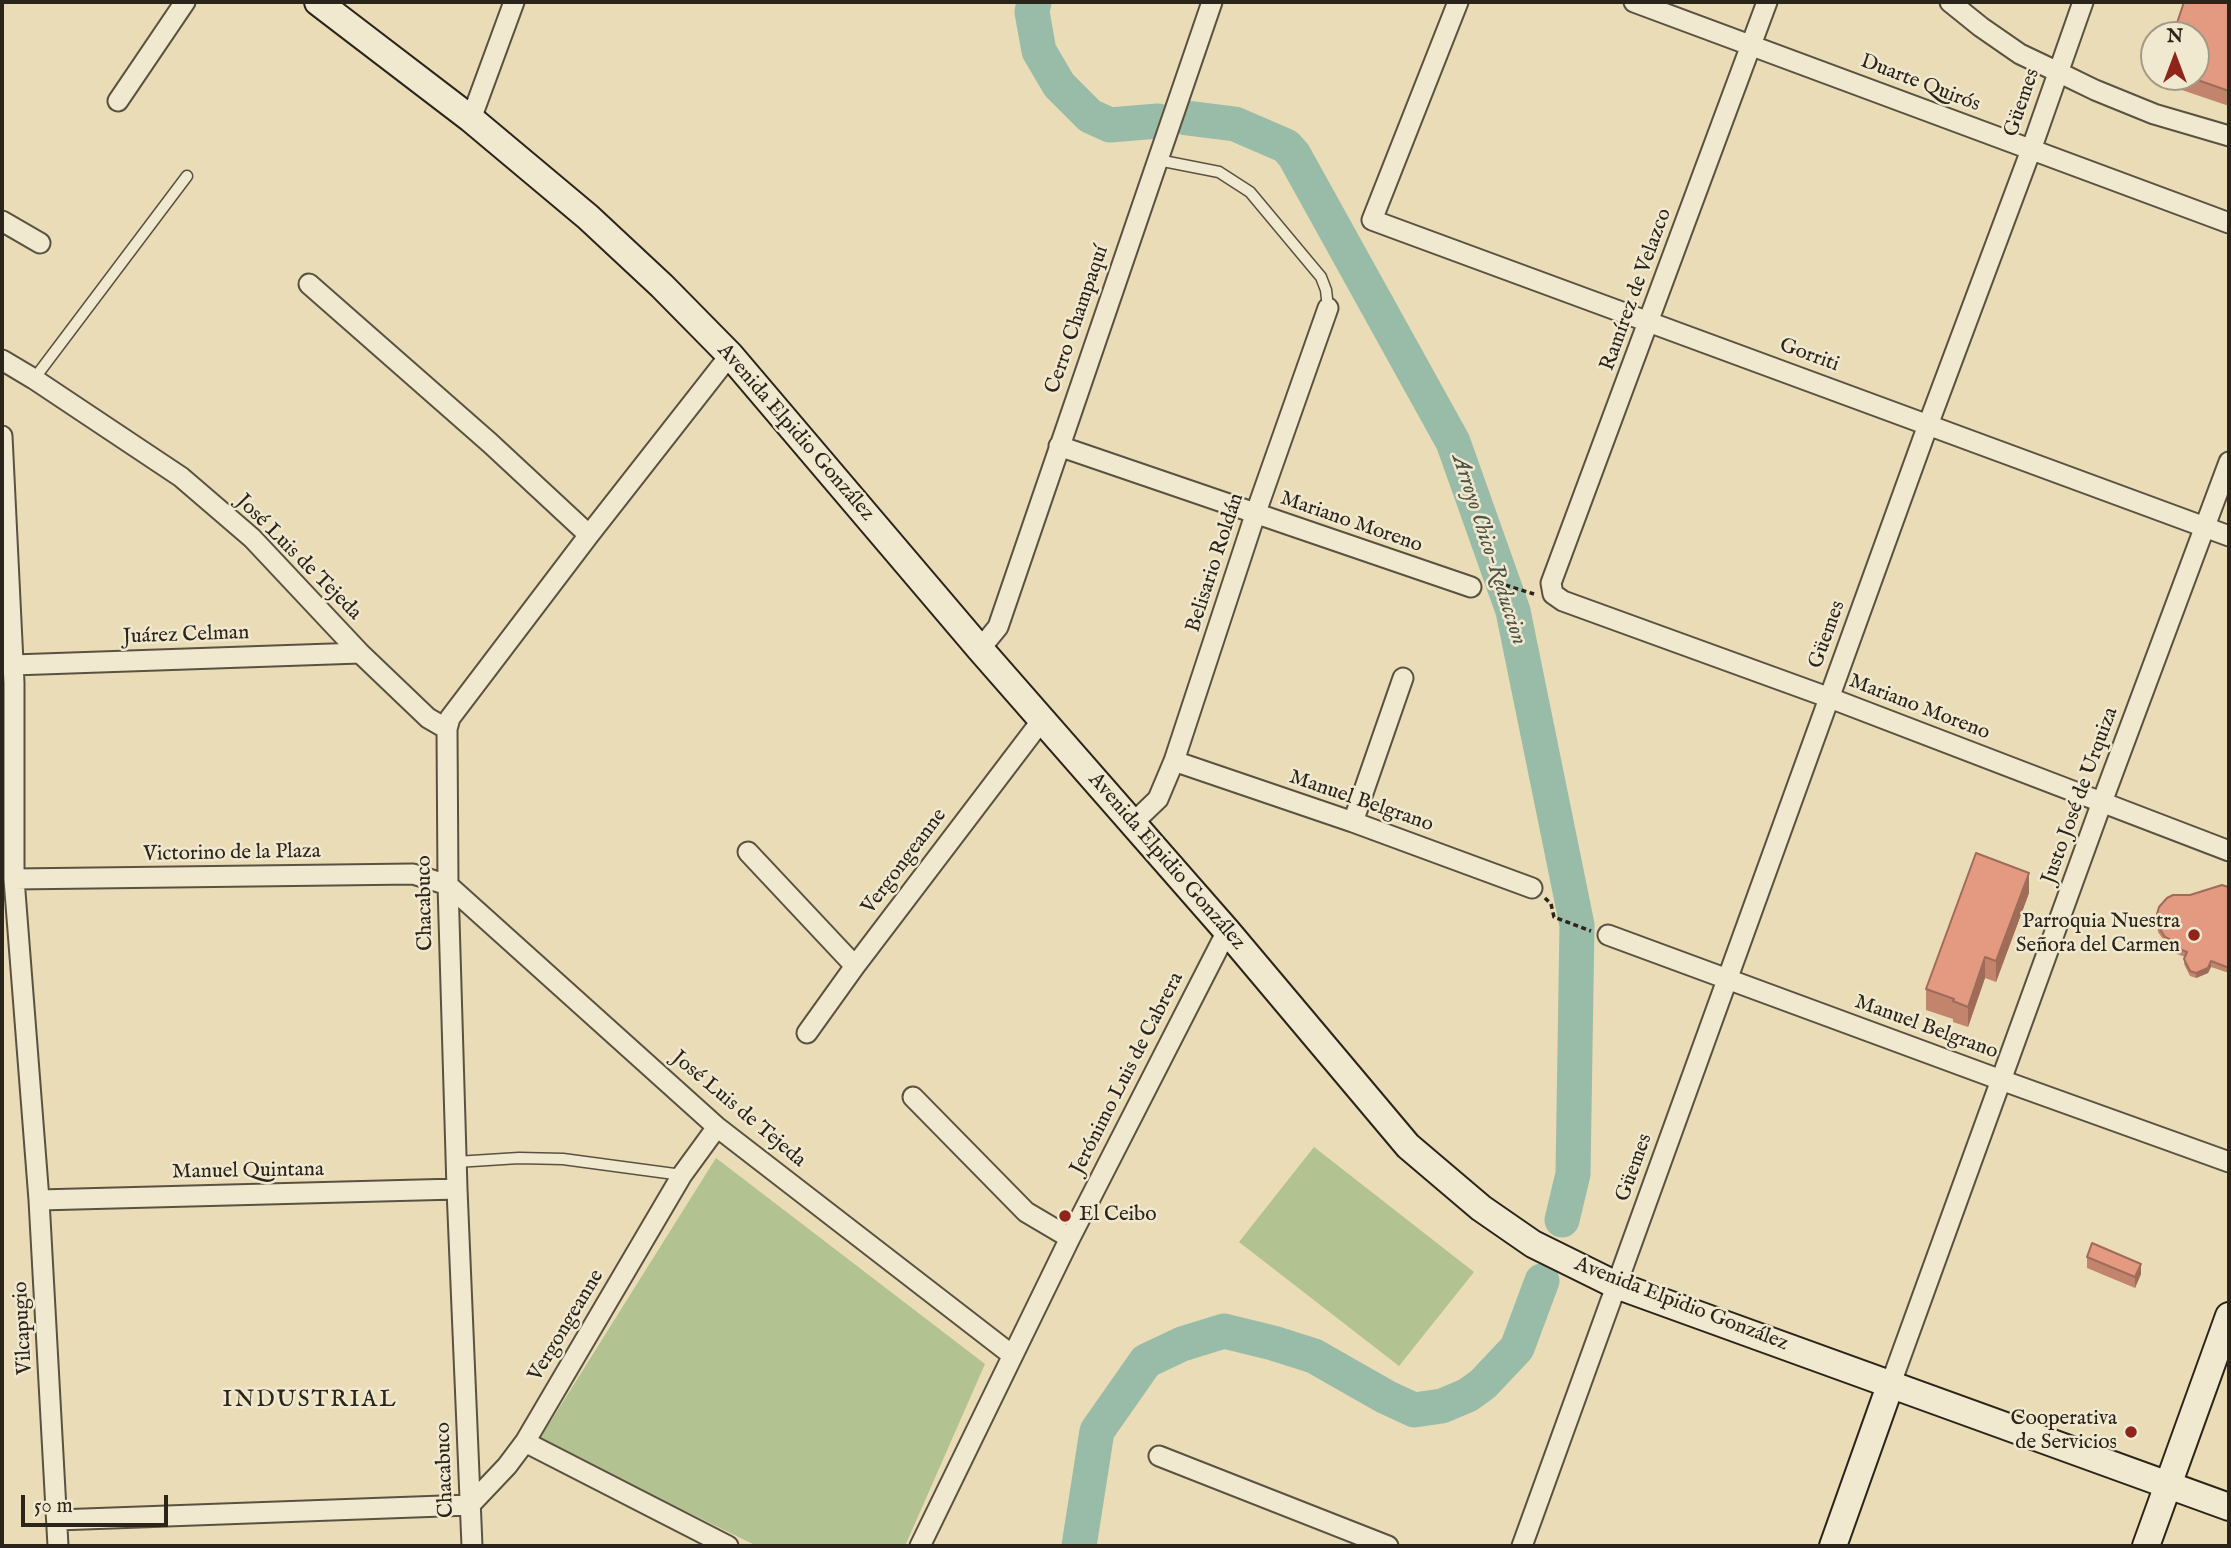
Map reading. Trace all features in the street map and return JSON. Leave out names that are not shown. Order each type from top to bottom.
[{"type":"main road","name":"Avenida Elpidio González","points":[[318,2],[471,119],[588,217],[730,355],[980,649],[1227,931],[1408,1146],[1481,1209],[1534,1244],[1616,1285],[2229,1507]]},
{"type":"main road","points":[[2146,1546],[2229,1315]]},
{"type":"main road","points":[[1833,1546],[1891,1383]]},
{"type":"street","points":[[118,101],[185,2]]},
{"type":"street","points":[[471,119],[514,2]]},
{"type":"street","name":"Cerro Champaquí","points":[[980,649],[998,627],[1212,2]]},
{"type":"street","name":"Gorriti","points":[[1458,2],[1373,220],[2229,536]]},
{"type":"street","name":"Duarte Quirós","points":[[1634,2],[2229,223]]},
{"type":"street","name":"Ramírez de Velazco","points":[[1546,595],[1767,2]]},
{"type":"street","points":[[1950,2],[2020,54],[2154,114],[2229,136]]},
{"type":"street","name":"Güemes","points":[[1522,1546],[1928,425],[2031,150],[2082,2]]},
{"type":"street","points":[[2,220],[40,243]]},
{"type":"street","points":[[309,284],[490,443],[589,535]]},
{"type":"street","name":"Belisario Roldán","points":[[1133,823],[1158,799],[1174,761],[1255,515],[1328,308]]},
{"type":"street","points":[[447,729],[450,718],[730,355]]},
{"type":"street","name":"José Luis de Tejeda","points":[[2,360],[181,477],[252,538],[360,653],[428,718],[447,729]]},
{"type":"street","name":"Vilcapugio","points":[[2,436],[10,678],[10,866],[39,1200],[58,1546]]},
{"type":"street","name":"Mariano Moreno","points":[[1059,446],[1471,587]]},
{"type":"street","name":"Justo José de Urquiza","points":[[1891,1383],[2229,462]]},
{"type":"street","name":"Mariano Moreno","points":[[1546,595],[1830,698],[2229,851]]},
{"type":"street","name":"Juárez Celman","points":[[10,678],[360,653]]},
{"type":"street","points":[[1353,822],[1403,678]]},
{"type":"street","name":"Vergongeanne","points":[[807,1033],[1042,720]]},
{"type":"street","name":"Chacabuco","points":[[447,729],[448,885],[456,1162],[472,1546]]},
{"type":"street","name":"Manuel Belgrano","points":[[1174,761],[1353,822],[1532,888]]},
{"type":"street","points":[[748,852],[855,966]]},
{"type":"street","name":"Victorino de la Plaza","points":[[10,866],[413,874],[448,885]]},
{"type":"street","name":"José Luis de Tejeda","points":[[448,885],[717,1127],[1012,1355]]},
{"type":"street","name":"Jerónimo Luis de Cabrera","points":[[920,1546],[1070,1238],[1227,931]]},
{"type":"street","name":"Manuel Belgrano","points":[[1598,932],[2229,1162]]},
{"type":"street","points":[[913,1097],[1026,1212],[1070,1238]]},
{"type":"street","name":"Vergongeanne","points":[[470,1505],[507,1466],[525,1442],[682,1175],[717,1127]]},
{"type":"street","name":"Manuel Quintana","points":[[39,1200],[457,1189]]},
{"type":"street","points":[[525,1442],[728,1546]]},
{"type":"street","points":[[1159,1456],[1388,1546]]},
{"type":"street","points":[[57,1520],[470,1505]]},
{"type":"lane","points":[[1158,160],[1219,172],[1250,192],[1321,277],[1328,308]]},
{"type":"lane","points":[[34,379],[187,176]]},
{"type":"lane","points":[[456,1162],[519,1158],[563,1159],[682,1175]]},
{"type":"path","points":[[1490,579],[1546,595]]},
{"type":"path","points":[[1551,904],[1554,917],[1598,932]]},
{"type":"green space","points":[[1314,1147],[1474,1272],[1399,1366],[1239,1242]]},
{"type":"green space","points":[[716,1158],[985,1364],[905,1546],[757,1546],[539,1440]]},
{"type":"building","points":[[2184,2],[2229,2],[2229,91],[2210,84],[2210,21],[2178,21]]},
{"type":"building","points":[[1976,853],[2029,873],[1996,961],[1985,957],[1968,1007],[1926,989]]},
{"type":"building","name":"Parroquia Nuestra Señora del Carmen","points":[[2222,885],[2228,887],[2229,891],[2229,968],[2211,961],[2208,968],[2196,973],[2190,971],[2184,959],[2187,952],[2177,948],[2158,926],[2159,907],[2173,895],[2190,895]]},
{"type":"building","points":[[2092,1243],[2141,1264],[2135,1277],[2087,1257]]},
{"type":"waterway","name":"Arroyo Chico-Reduccion","points":[[1034,2],[1032,12],[1039,51],[1059,85],[1090,116],[1110,125],[1158,121]]},
{"type":"waterway","name":"Arroyo Chico-Reduccion","points":[[1187,118],[1235,124],[1286,146],[1294,155],[1453,442],[1513,611],[1577,925],[1573,1174],[1562,1220]]},
{"type":"waterway","name":"Arroyo Chico-Reduccion","points":[[1079,1546],[1097,1431],[1146,1361],[1182,1344],[1224,1331],[1314,1356],[1414,1410],[1442,1406],[1468,1395],[1483,1384],[1517,1348],[1542,1281]]},
{"type":"place","name":"Parroquia Nuestra Señora del Carmen","points":[[2194,935]]},
{"type":"place","name":"El Ceibo","points":[[1065,1216]]},
{"type":"place","name":"Cooperativa de Servicios","points":[[2131,1432]]},
{"type":"district","name":"INDUSTRIAL","points":[[310,1401]]}]
